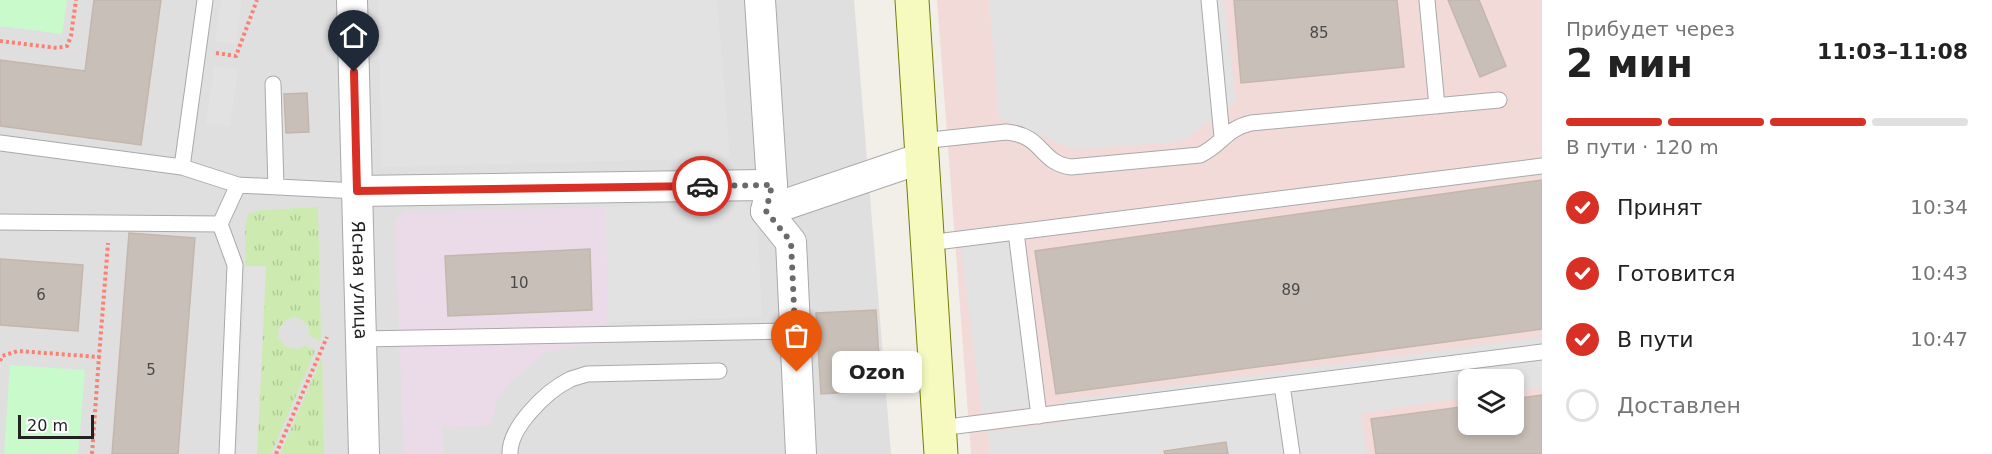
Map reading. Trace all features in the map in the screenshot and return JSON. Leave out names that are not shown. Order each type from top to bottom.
[{"type":"street","name":"Ясная улица","points":[[352,0],[364,454]]},
{"type":"street","points":[[760,0],[769,198],[791,242],[801,454]]},
{"type":"street","points":[[912,0],[941,441]]},
{"type":"street","points":[[357,191],[769,198],[921,149]]},
{"type":"lane","points":[[182,167],[205,0]]},
{"type":"lane","points":[[1209,0],[1222,137]]},
{"type":"lane","points":[[1427,0],[1437,106]]},
{"type":"lane","points":[[273,84],[276,187]]},
{"type":"lane","points":[[921,149],[1006,132],[1016,133],[1034,141],[1053,162],[1071,167],[1200,155],[1214,147],[1222,137],[1235,128],[1251,123],[1499,100]]},
{"type":"lane","points":[[0,143],[182,167],[238,185],[357,191]]},
{"type":"lane","points":[[928,243],[1542,166]]},
{"type":"lane","points":[[227,454],[235,265],[220,224],[238,185]]},
{"type":"lane","points":[[0,222],[220,224]]},
{"type":"lane","points":[[1016,232],[1039,416]]},
{"type":"lane","points":[[361,339],[795,331]]},
{"type":"lane","points":[[941,441],[1039,416],[1542,352]]},
{"type":"lane","points":[[510,454],[516,430],[540,402],[569,380],[587,374],[719,371]]},
{"type":"lane","points":[[1282,385],[1293,454]]},
{"type":"path","points":[[0,41],[57,48],[67,46],[71,36],[76,0]]},
{"type":"path","points":[[198,51],[236,56],[257,0]]},
{"type":"path","points":[[92,454],[110,223]]},
{"type":"path","points":[[276,454],[327,337]]},
{"type":"path","points":[[0,361],[2,356],[18,351],[99,357]]},
{"type":"shaded area","points":[[0,0],[854,0],[891,454],[0,454]]},
{"type":"shaded area","points":[[221,0],[242,0],[236,44],[215,41]]},
{"type":"shaded area","points":[[378,0],[717,0],[730,158],[382,167]]},
{"type":"shaded area","points":[[937,0],[1542,0],[1542,454],[971,454]]},
{"type":"shaded area","points":[[989,0],[1224,0],[1236,102],[1181,142],[1073,149],[999,117]]},
{"type":"shaded area","points":[[214,66],[238,69],[230,126],[206,123]]},
{"type":"shaded area","points":[[743,201],[757,215],[762,317],[608,322],[606,207]]},
{"type":"shaded area","points":[[606,207],[608,344],[567,347],[543,354],[509,383],[498,398],[490,426],[442,427],[443,454],[404,454],[395,220],[405,212]]},
{"type":"shaded area","points":[[1010,241],[1030,407],[982,413],[961,248]]},
{"type":"shaded area","points":[[246,266],[266,266],[257,454],[237,454]]},
{"type":"shaded area","points":[[1542,337],[1542,387],[1524,390],[1524,369],[1458,369],[1458,398],[1361,413],[1367,454],[990,454],[988,432],[1069,422],[1066,400]]},
{"type":"green space","points":[[0,0],[67,0],[62,34],[0,26]]},
{"type":"green space","points":[[318,207],[321,337],[320,341],[310,336],[307,324],[297,317],[286,321],[281,326],[278,337],[286,347],[298,349],[305,345],[315,351],[271,454],[257,454],[266,267],[246,266],[245,226],[248,214],[260,210]]},
{"type":"green space","points":[[322,357],[324,454],[280,454]]},
{"type":"green space","points":[[10,365],[85,370],[78,454],[4,454]]},
{"type":"building","points":[[94,0],[161,0],[141,145],[0,126],[0,60],[85,71]]},
{"type":"building","points":[[1234,0],[1397,0],[1404,67],[1241,83]]},
{"type":"building","points":[[1448,0],[1479,0],[1506,66],[1480,77]]},
{"type":"building","points":[[307,93],[309,132],[286,133],[284,94]]},
{"type":"building","points":[[1542,180],[1542,329],[1056,394],[1035,251]]},
{"type":"building","points":[[129,233],[195,238],[178,454],[112,454]]},
{"type":"building","points":[[590,249],[592,310],[448,316],[445,256]]},
{"type":"building","points":[[0,259],[83,265],[78,331],[0,325]]},
{"type":"building","points":[[876,310],[881,390],[821,394],[816,313]]},
{"type":"building","points":[[1542,395],[1542,454],[1376,454],[1371,419],[1458,407],[1458,435],[1524,435],[1524,398]]},
{"type":"building","points":[[1226,442],[1228,454],[1165,454],[1164,451]]},
{"type":"way so far","points":[[702,186],[772,185],[766,211],[791,242],[797,372]]},
{"type":"place","name":"Ozon","points":[[797,372]]},
{"type":"route","points":[[354,72],[357,191],[702,186]]}]
